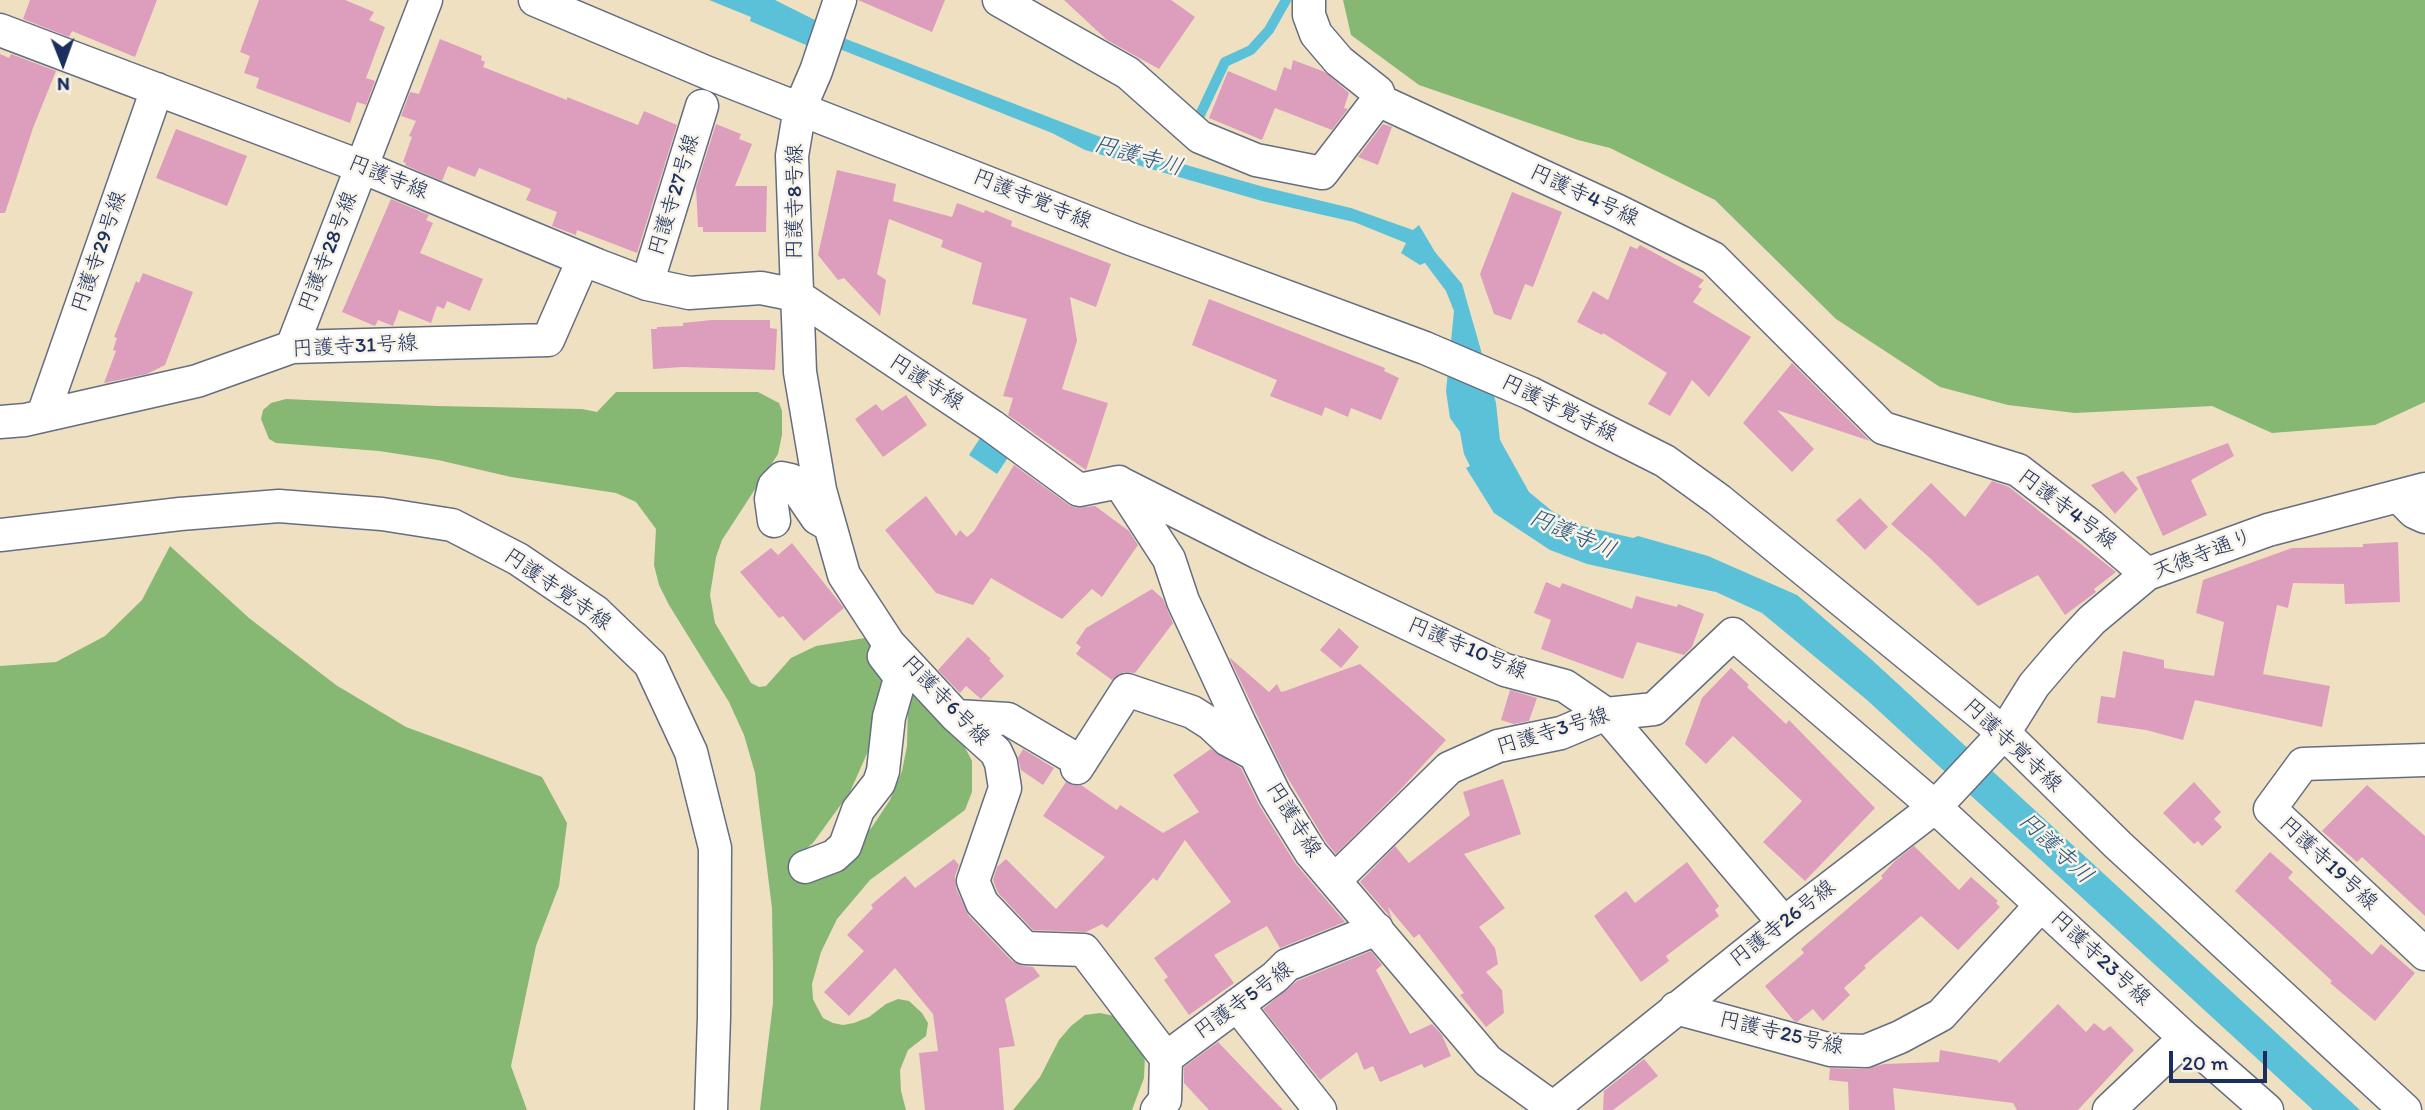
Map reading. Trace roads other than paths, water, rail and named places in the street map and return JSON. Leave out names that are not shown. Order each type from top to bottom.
[{"type":"street","name":"円護寺28号線","points":[[292,347],[426,0]]},
{"type":"street","name":"円護寺覚寺線","points":[[535,0],[708,74],[1118,234],[1425,348],[1530,393],[1665,461],[1719,499],[1996,742],[2060,790],[2405,1110]]},
{"type":"street","points":[[800,108],[816,71],[840,0]]},
{"type":"street","points":[[999,0],[1128,73],[1200,137],[1256,160],[1322,173],[1378,100],[1381,101],[1378,92],[1339,61],[1316,34],[1309,15],[1309,0]]},
{"type":"street","name":"円護寺線","points":[[0,30],[362,167],[583,260],[647,284],[689,293],[761,288],[796,295],[992,426],[1079,489],[1119,482],[1169,559],[1183,601],[1255,754],[1311,853],[1488,1061],[1554,1109]]},
{"type":"street","name":"円護寺29号線","points":[[43,415],[157,89]]},
{"type":"street","name":"円護寺4号線","points":[[1381,101],[1713,258],[1883,428],[2018,470],[2091,526],[2147,575]]},
{"type":"street","name":"円護寺27号線","points":[[647,284],[702,106]]},
{"type":"street","name":"円護寺8号線","points":[[796,295],[792,156],[800,108]]},
{"type":"street","name":"円護寺31号線","points":[[0,422],[197,381],[292,347],[548,340],[583,260]]},
{"type":"street","name":"円護寺6号線","points":[[796,295],[800,372],[820,490],[844,575],[890,644],[956,716],[996,752],[1004,775],[1005,788],[973,881],[982,903],[1025,948],[1084,950],[1166,1058]]},
{"type":"street","points":[[774,522],[771,499],[774,486],[782,478],[791,480],[817,519],[830,524]]},
{"type":"street","name":"円護寺10号線","points":[[1119,482],[1259,553],[1505,670],[1565,686],[1606,713],[1784,922]]},
{"type":"street","points":[[2411,493],[2414,512],[2425,517]]},
{"type":"street","name":"天徳寺通り","points":[[1996,742],[2034,685],[2063,651],[2092,620],[2147,575],[2269,530],[2411,493]]},
{"type":"street","name":"円護寺覚寺線","points":[[0,534],[279,506],[382,514],[452,525],[518,559],[596,612],[650,664],[691,752],[715,848],[711,1110]]},
{"type":"street","name":"円護寺3号線","points":[[1335,880],[1449,768],[1499,746],[1561,733],[1606,713],[1654,709],[1733,634],[1944,798]]},
{"type":"street","points":[[805,867],[834,856],[845,846],[858,810],[879,783],[883,771],[889,717],[899,682],[898,674],[884,656],[890,644]]},
{"type":"street","points":[[956,716],[1007,719],[1079,765],[1127,690],[1192,712],[1211,724],[1228,740],[1255,754]]},
{"type":"street","name":"円護寺26号線","points":[[1554,1109],[1784,922],[1944,798],[1996,742]]},
{"type":"street","name":"円護寺19号線","points":[[2425,760],[2303,764],[2270,809],[2425,954]]},
{"type":"street","name":"円護寺23号線","points":[[1944,798],[2041,905],[2267,1110]]},
{"type":"street","points":[[1268,809],[1288,839],[1299,833]]},
{"type":"street","name":"円護寺25号線","points":[[1676,1009],[1831,1050],[1866,1051],[1941,1015],[2041,905]]},
{"type":"street","name":"円護寺5号線","points":[[1166,1058],[1287,965],[1377,929]]},
{"type":"street","points":[[1237,1005],[1320,1110]]},
{"type":"street","points":[[2109,1110],[2185,1038]]},
{"type":"street","points":[[1157,1110],[1164,1100],[1166,1058]]},
{"type":"water","name":"円護寺川","points":[[709,0],[775,0],[846,39],[1137,151],[1351,208],[1413,230],[1419,225],[1435,252],[1462,284],[1496,403],[1500,440],[1529,492],[1552,511],[1578,525],[1633,538],[1638,536],[1708,556],[1797,595],[1872,660],[2360,1110],[2313,1110],[1867,700],[1762,613],[1716,592],[1587,564],[1550,550],[1494,513],[1466,468],[1470,466],[1464,454],[1460,432],[1450,418],[1446,391],[1454,311],[1446,291],[1425,263],[1420,265],[1401,253],[1406,243],[1354,222],[1262,201],[1085,150],[1052,133],[842,50],[813,48],[750,21],[751,17]]},
{"type":"water","points":[[984,432],[1013,450],[997,474],[969,455]]},
{"type":"waterway","points":[[1199,117],[1225,62],[1251,50],[1269,30],[1286,0]]}]
